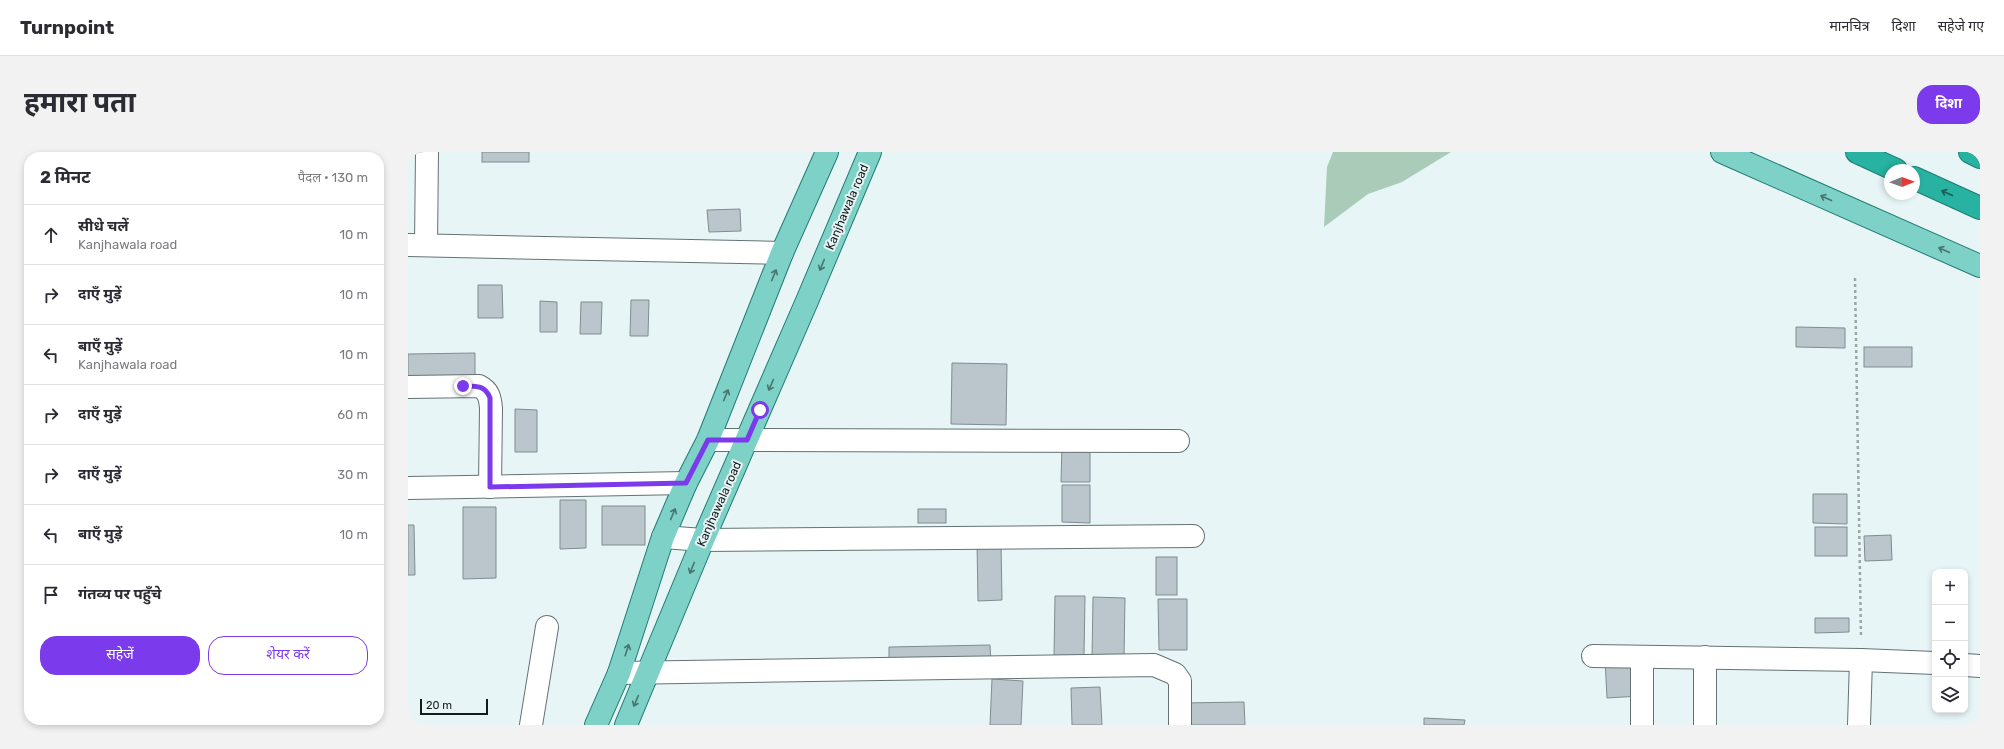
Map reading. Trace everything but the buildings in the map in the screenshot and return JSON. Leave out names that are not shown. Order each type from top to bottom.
[{"type":"highway","points":[[1857,152],[1884,164]]},
{"type":"highway","points":[[1970,152],[1980,157]]},
{"type":"highway","points":[[1920,181],[1980,208]]},
{"type":"main road","points":[[596,725],[619,673],[663,537],[686,483],[708,440],[782,253],[826,152]]},
{"type":"main road","name":"Kanjhawala road","points":[[626,725],[702,540],[747,440],[870,152]]},
{"type":"main road","points":[[1722,152],[1980,266]]},
{"type":"street","points":[[427,152],[417,245],[782,253]]},
{"type":"street","points":[[408,387],[479,386],[488,392],[491,408],[490,487]]},
{"type":"street","points":[[708,440],[1178,441]]},
{"type":"street","points":[[408,488],[686,483]]},
{"type":"street","points":[[663,537],[702,540],[1193,536]]},
{"type":"street","points":[[531,725],[547,627]]},
{"type":"street","points":[[1593,656],[1861,660],[1932,663]]},
{"type":"street","points":[[1642,657],[1642,725]]},
{"type":"street","points":[[1704,725],[1705,657]]},
{"type":"street","points":[[1860,725],[1861,660]]},
{"type":"street","points":[[619,673],[648,674],[1154,665],[1175,674],[1180,682],[1180,725]]},
{"type":"street","points":[[1968,665],[1980,666]]},
{"type":"path","points":[[1855,278],[1861,660]]},
{"type":"green space","points":[[1333,152],[1451,152],[1402,182],[1368,194],[1324,227],[1327,167]]},
{"type":"route","points":[[463,386],[479,386],[488,392],[490,398],[490,487],[686,483],[708,440],[747,440],[760,410]]}]
